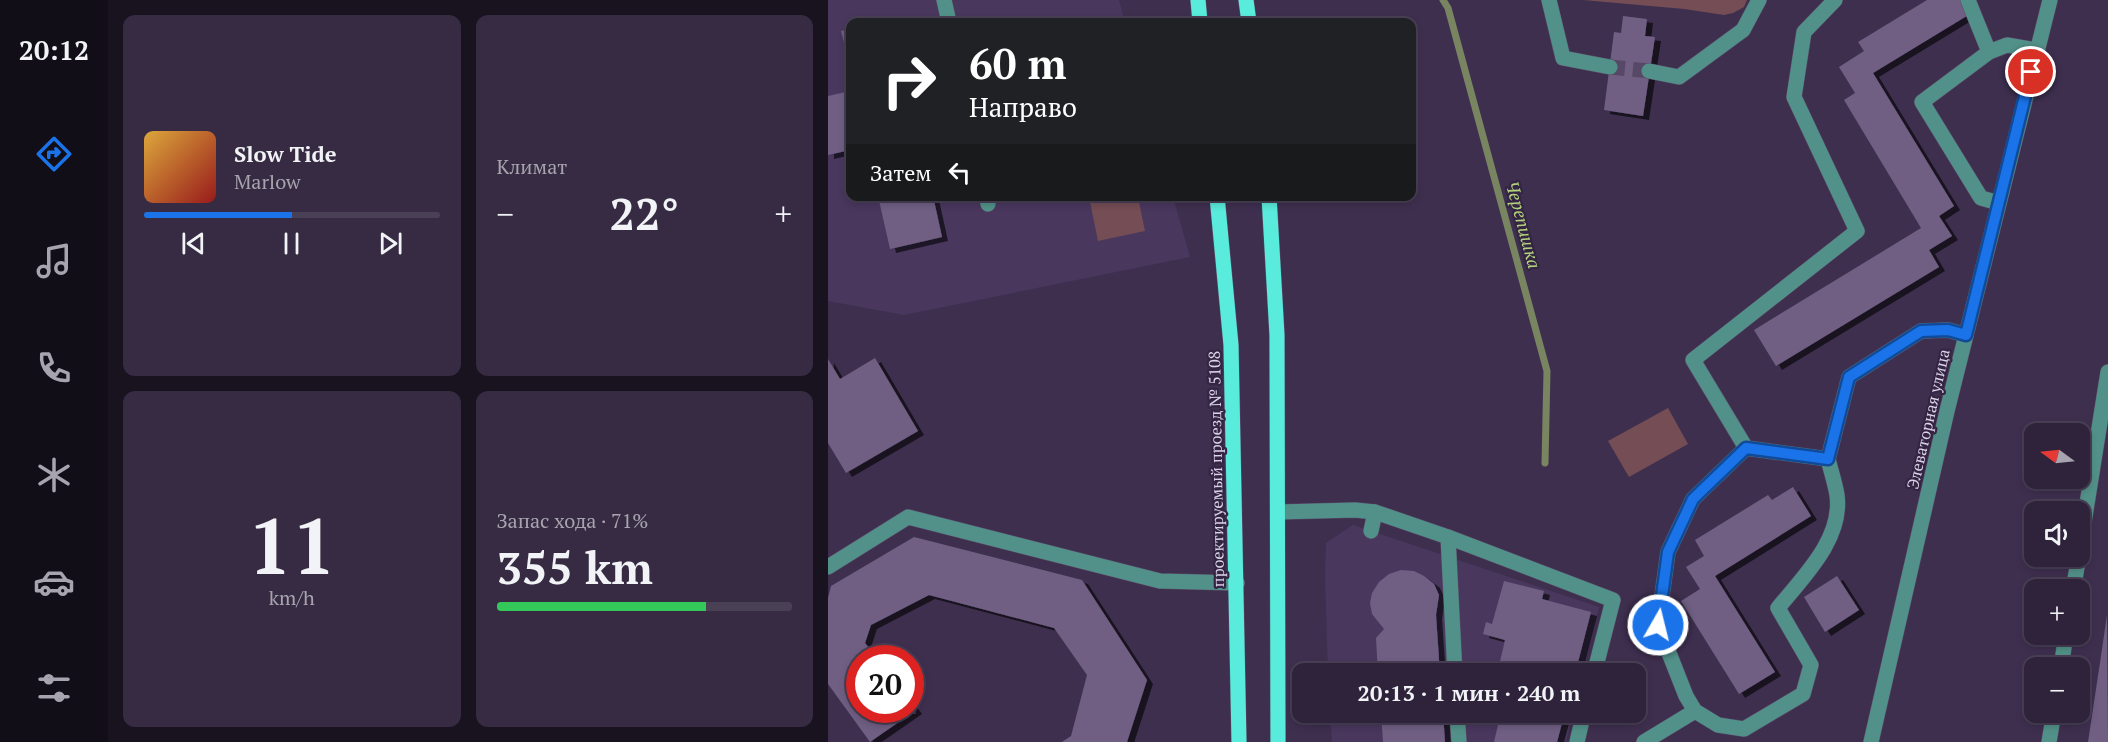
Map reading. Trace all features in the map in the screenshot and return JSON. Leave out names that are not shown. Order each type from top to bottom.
[{"type":"main road","points":[[1198,0],[1200,18]]},
{"type":"main road","points":[[1246,0],[1248,18]]},
{"type":"main road","name":"проектируемый проезд № 5108","points":[[1217,201],[1231,345],[1239,742]]},
{"type":"main road","points":[[1269,201],[1277,335],[1278,742]]},
{"type":"street","points":[[944,0],[948,18]]},
{"type":"street","points":[[1549,0],[1563,58],[1610,67]]},
{"type":"street","points":[[1649,71],[1679,77],[1743,30],[1759,0]]},
{"type":"street","points":[[1746,448],[1693,360],[1857,231],[1794,97],[1804,32],[1835,0]]},
{"type":"street","points":[[1968,0],[1989,52]]},
{"type":"street","name":"Элеваторная улица","points":[[1871,742],[1966,335],[2050,0]]},
{"type":"street","points":[[1999,203],[1981,198],[1922,102],[1989,52],[2007,45],[2037,50]]},
{"type":"street","points":[[1746,448],[1693,499],[1668,552],[1658,625],[1686,696],[1695,711],[1718,725],[1744,736],[1803,694],[1811,665],[1778,608],[1813,565],[1834,530],[1837,497],[1828,459],[1849,377],[1921,331],[1948,330],[1966,335]]},
{"type":"street","points":[[2088,501],[2108,372]]},
{"type":"street","points":[[1746,448],[1828,459]]},
{"type":"street","points":[[1278,512],[1355,510],[1375,512],[1448,537],[1612,600],[1597,663]]},
{"type":"street","points":[[1371,531],[1375,512]]},
{"type":"street","points":[[828,567],[908,517],[1160,581],[1237,583]]},
{"type":"street","points":[[1448,537],[1454,663]]},
{"type":"street","points":[[1644,742],[1695,711]]},
{"type":"street","points":[[1458,723],[1459,742]]},
{"type":"street","points":[[1577,742],[1581,723]]},
{"type":"street","points":[[2049,742],[2052,723]]},
{"type":"shaded area","points":[[828,0],[1119,0],[1124,18],[846,18],[846,201],[1174,201],[1190,257],[904,315],[828,301]]},
{"type":"shaded area","points":[[1583,0],[1747,0],[1744,7],[1724,15]]},
{"type":"shaded area","points":[[1090,201],[1139,201],[1145,231],[1098,241]]},
{"type":"shaded area","points":[[1668,408],[1688,444],[1629,477],[1608,441]]},
{"type":"shaded area","points":[[1353,525],[1599,607],[1585,663],[1328,663],[1326,543]]},
{"type":"shaded area","points":[[1331,723],[1571,723],[1566,742],[1332,742]]},
{"type":"building","points":[[1927,0],[1961,0],[1970,14],[1873,73],[1954,206],[1939,216],[1952,236],[1929,250],[1939,267],[1776,366],[1754,330],[1921,228],[1844,100],[1855,93],[1839,67],[1864,51],[1858,42]]},
{"type":"building","points":[[1623,16],[1647,19],[1645,36],[1655,37],[1643,116],[1604,110],[1614,32],[1621,33]]},
{"type":"building","points":[[846,30],[846,50],[841,31]]},
{"type":"building","points":[[846,92],[846,151],[828,155],[828,96]]},
{"type":"building","points":[[879,201],[934,201],[942,237],[890,249]]},
{"type":"building","points":[[875,358],[918,431],[846,473],[828,443],[828,359],[840,379]]},
{"type":"building","points":[[1793,487],[1811,516],[1715,576],[1775,672],[1739,694],[1681,601],[1700,589],[1686,567],[1704,556],[1695,540],[1768,495],[1772,500]]},
{"type":"building","points":[[914,537],[1082,580],[1147,680],[1127,742],[1062,742],[1071,736],[1087,675],[1054,628],[929,595],[871,625],[865,643],[867,645],[846,645],[846,709],[828,684],[828,598],[831,586]]},
{"type":"building","points":[[1401,570],[1414,571],[1434,584],[1439,595],[1436,615],[1439,663],[1377,663],[1376,638],[1384,629],[1372,614],[1370,603],[1372,593],[1379,582],[1389,574]]},
{"type":"building","points":[[1837,576],[1859,610],[1825,632],[1804,597]]},
{"type":"building","points":[[1504,581],[1544,591],[1542,599],[1591,612],[1578,663],[1500,663],[1505,640],[1483,634],[1486,622],[1492,624]]},
{"type":"building","points":[[2107,615],[2108,742],[2088,742],[2101,656]]},
{"type":"building","points":[[856,723],[897,723],[870,742]]},
{"type":"building","points":[[1382,723],[1444,723],[1445,742],[1383,742]]},
{"type":"building","points":[[1498,723],[1562,723],[1557,742],[1494,742]]},
{"type":"waterway","name":"Черепишка","points":[[1443,0],[1448,8],[1547,371],[1545,463]]},
{"type":"tunnel","points":[[1610,67],[1649,71]]},
{"type":"route","points":[[1658,625],[1668,552],[1693,499],[1746,448],[1828,459],[1849,377],[1921,331],[1948,330],[1966,335],[2031,72]]}]
